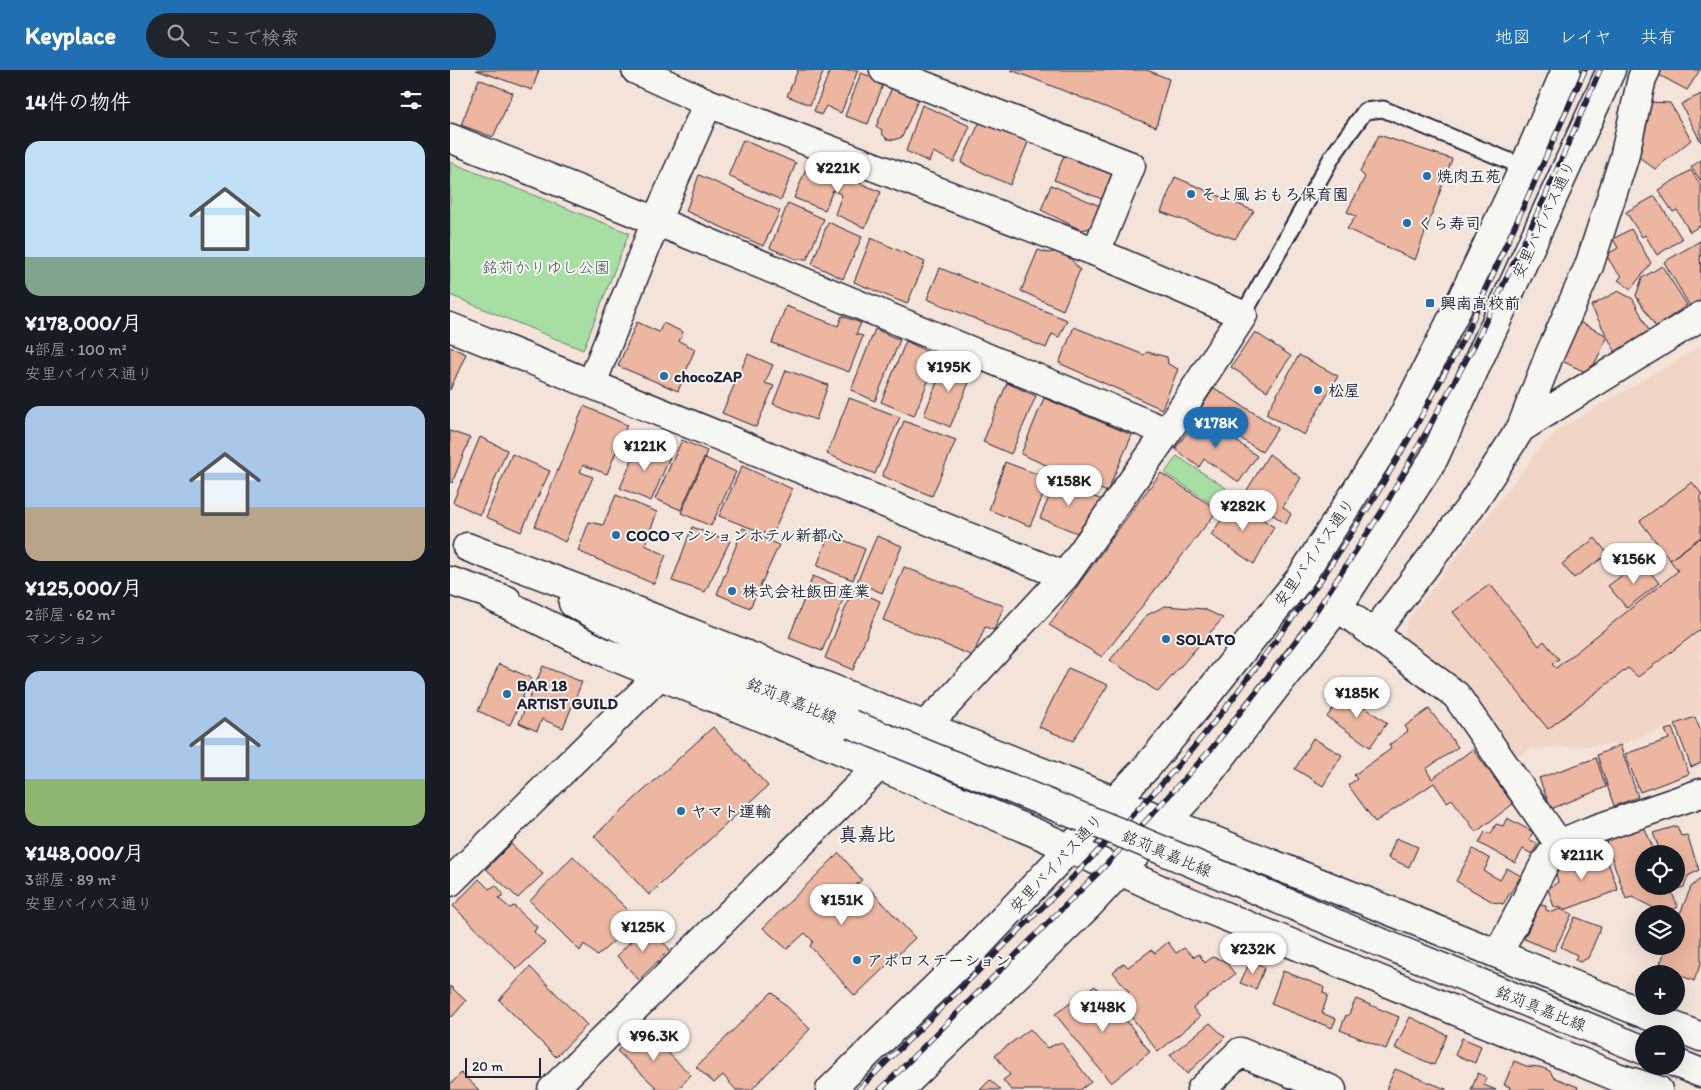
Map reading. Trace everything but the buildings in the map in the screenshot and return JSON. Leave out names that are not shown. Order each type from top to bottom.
[{"type":"main road","points":[[636,70],[708,103],[1096,252],[1243,315],[1167,432],[1065,576],[945,706],[923,726]]},
{"type":"main road","points":[[884,70],[1131,166],[1096,252]]},
{"type":"main road","name":"安里バイパス通り","points":[[830,1090],[970,954],[1146,768],[1301,577],[1398,426],[1524,167],[1566,70]]},
{"type":"main road","name":"安里バイパス通り","points":[[899,1090],[1122,871],[1209,774],[1338,607],[1434,458],[1611,70]]},
{"type":"main road","points":[[1373,634],[1468,510],[1521,428],[1549,356],[1589,266],[1624,158],[1642,78],[1646,70]]},
{"type":"main road","points":[[592,384],[656,221],[708,103]]},
{"type":"main road","points":[[450,138],[1167,432]]},
{"type":"main road","points":[[1521,428],[1701,316]]},
{"type":"main road","points":[[450,327],[1065,576]]},
{"type":"main road","points":[[458,544],[626,607],[1498,954],[1701,1037]]},
{"type":"main road","name":"銘苅真嘉比線","points":[[458,544],[634,635],[1126,835],[1382,943],[1635,1046]]},
{"type":"main road","name":"銘苅真嘉比線","points":[[450,581],[490,596],[634,635]]},
{"type":"main road","points":[[490,596],[603,652],[879,766],[1615,1083],[1658,1090]]},
{"type":"main road","points":[[1338,607],[1456,695],[1559,844]]},
{"type":"main road","points":[[450,882],[659,676]]},
{"type":"main road","points":[[552,1090],[879,766]]},
{"type":"main road","points":[[1498,954],[1545,863],[1559,844],[1590,831],[1701,793]]},
{"type":"main road","points":[[1200,1090],[1240,1052],[1332,1090]]},
{"type":"main road","points":[[1685,1067],[1701,1073]]},
{"type":"lane","points":[[1243,315],[1332,157],[1364,111],[1383,109],[1524,167]]},
{"type":"shaded area","points":[[1701,346],[1701,714],[1622,744],[1531,749],[1515,758],[1463,683],[1406,645],[1404,635],[1408,619],[1543,444],[1562,427]]},
{"type":"green space","name":"銘苅かりゆし公園","points":[[450,162],[629,233],[583,350],[450,295]]},
{"type":"green space","points":[[1177,456],[1226,488],[1214,505],[1165,473]]},
{"type":"railway","points":[[858,1090],[1073,877],[1160,786],[1228,705],[1322,578],[1375,497],[1467,332],[1585,70]]},
{"type":"railway","points":[[880,1090],[1104,867],[1213,747],[1297,640],[1384,508],[1474,346],[1545,197],[1600,70]]},
{"type":"place","name":"焼肉五苑","points":[[1427,176]]},
{"type":"place","name":"そよ風 おもろ保育園","points":[[1191,194]]},
{"type":"place","name":"くら寿司","points":[[1407,223]]},
{"type":"place","name":"興南高校前","points":[[1430,303]]},
{"type":"place","name":"chocoZAP","points":[[664,376]]},
{"type":"place","name":"松屋","points":[[1318,390]]},
{"type":"place","name":"COCOマンションホテル新都心","points":[[616,535]]},
{"type":"place","name":"株式会社飯田産業","points":[[732,591]]},
{"type":"place","name":"SOLATO","points":[[1166,639]]},
{"type":"place","name":"BAR 18 ARTIST GUILD","points":[[507,694]]},
{"type":"place","name":"ヤマト運輸","points":[[681,811]]},
{"type":"place","name":"アポロステーション","points":[[857,960]]},
{"type":"district","name":"真嘉比","points":[[867,834]]}]
